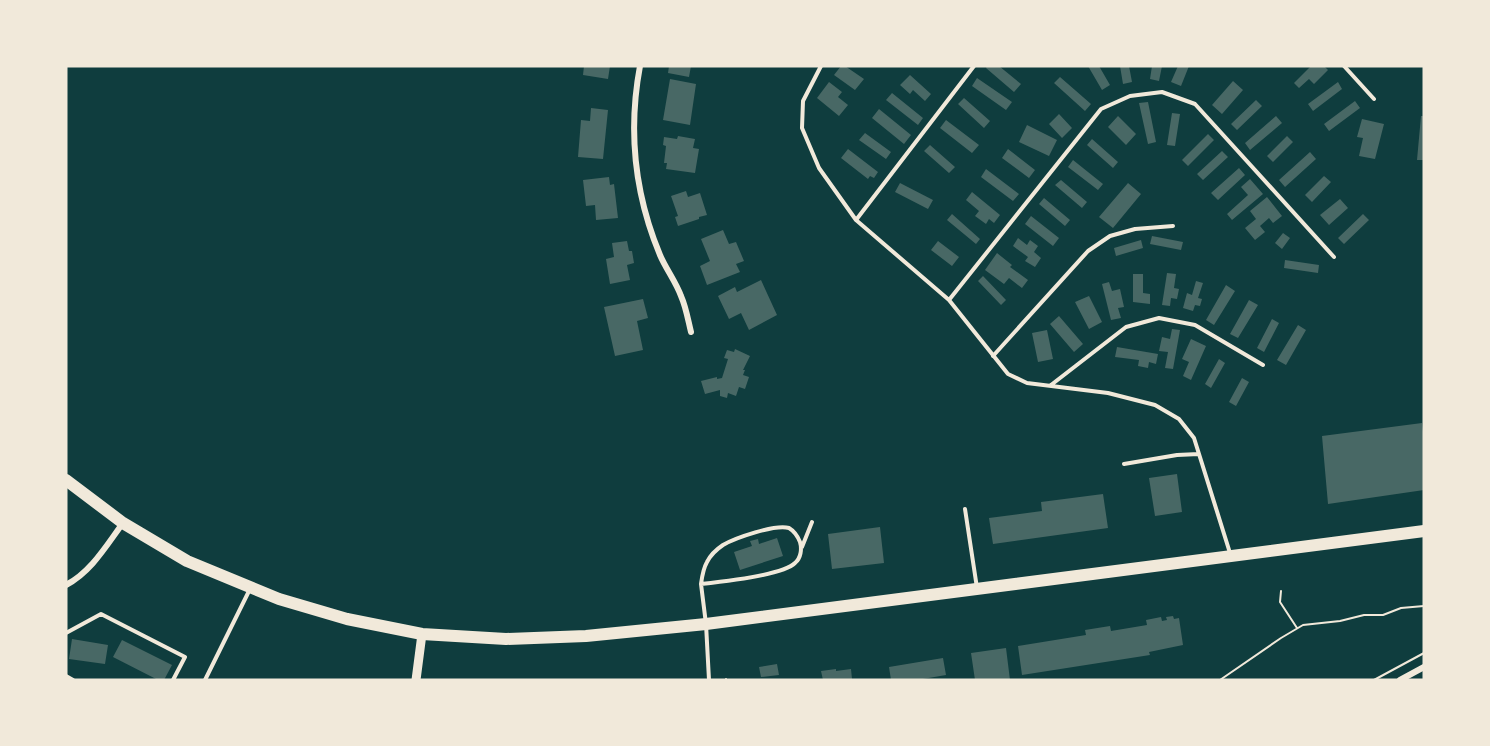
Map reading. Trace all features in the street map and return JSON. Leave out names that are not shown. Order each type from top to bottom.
[{"type":"main road","points":[[66,480],[123,523],[187,561],[279,599],[347,619],[422,634],[506,639],[586,636],[706,624],[1424,531]]},
{"type":"street","points":[[640,66],[634,96],[634,153],[644,210],[661,257],[682,296],[691,332]]},
{"type":"street","points":[[66,585],[79,578],[90,567],[123,523]]},
{"type":"street","points":[[416,680],[422,634]]},
{"type":"street","points":[[1400,680],[1424,667]]},
{"type":"lane","points":[[821,66],[803,101],[802,128],[819,168],[856,220],[949,300],[1008,374],[1027,383],[1107,393],[1155,405],[1179,419],[1194,438],[1231,556]]},
{"type":"lane","points":[[856,220],[974,66]]},
{"type":"lane","points":[[1344,66],[1374,99]]},
{"type":"lane","points":[[949,300],[1101,109],[1130,96],[1162,92],[1195,104],[1334,257]]},
{"type":"lane","points":[[993,356],[1088,251],[1110,237],[1135,229],[1173,226]]},
{"type":"lane","points":[[1051,386],[1126,327],[1159,318],[1195,326],[1263,365]]},
{"type":"lane","points":[[1124,464],[1177,455],[1199,454]]},
{"type":"lane","points":[[965,509],[977,589]]},
{"type":"lane","points":[[701,584],[744,578],[786,568],[795,563],[800,556],[812,522]]},
{"type":"lane","points":[[709,680],[701,584],[707,562],[717,550],[745,536],[777,527],[789,528],[796,534],[801,548]]},
{"type":"lane","points":[[205,680],[250,588]]},
{"type":"lane","points":[[66,633],[101,614],[185,657],[173,680]]},
{"type":"lane","points":[[66,676],[73,680]]},
{"type":"path","points":[[1281,591],[1280,602],[1297,628]]},
{"type":"path","points":[[1220,680],[1297,628],[1310,623],[1340,621],[1364,615],[1383,615],[1401,608],[1424,606]]},
{"type":"path","points":[[1374,680],[1424,653]]},
{"type":"building","points":[[584,66],[610,66],[608,79],[583,75]]},
{"type":"building","points":[[669,66],[691,66],[689,77],[668,73]]},
{"type":"building","points":[[841,66],[845,66],[864,79],[855,90],[834,75]]},
{"type":"building","points":[[987,66],[999,66],[1021,84],[1014,92],[986,68]]},
{"type":"building","points":[[1088,66],[1099,66],[1110,85],[1102,90]]},
{"type":"building","points":[[1120,66],[1129,66],[1132,82],[1123,84]]},
{"type":"building","points":[[1152,66],[1162,66],[1159,81],[1150,79]]},
{"type":"building","points":[[1178,66],[1189,66],[1181,86],[1171,82]]},
{"type":"building","points":[[1311,66],[1324,66],[1328,70],[1314,84],[1309,79],[1299,88],[1294,83]]},
{"type":"building","points":[[910,75],[931,94],[925,101],[913,90],[910,94],[900,85]]},
{"type":"building","points":[[1060,77],[1091,104],[1085,111],[1054,83]]},
{"type":"building","points":[[977,78],[1012,102],[1006,110],[972,86]]},
{"type":"building","points":[[670,79],[696,84],[690,125],[663,120]]},
{"type":"building","points":[[1233,81],[1243,90],[1222,114],[1212,105]]},
{"type":"building","points":[[829,82],[842,92],[838,97],[848,105],[839,116],[817,98]]},
{"type":"building","points":[[1338,82],[1342,89],[1313,111],[1308,104]]},
{"type":"building","points":[[892,93],[923,118],[918,125],[886,100]]},
{"type":"building","points":[[964,98],[990,121],[984,128],[958,104]]},
{"type":"building","points":[[1256,100],[1262,106],[1237,130],[1231,124]]},
{"type":"building","points":[[1355,101],[1360,108],[1329,131],[1324,124]]},
{"type":"building","points":[[1148,102],[1156,142],[1148,144],[1139,103]]},
{"type":"building","points":[[591,108],[608,110],[603,159],[578,157],[581,120],[590,121]]},
{"type":"building","points":[[879,109],[911,135],[904,144],[872,118]]},
{"type":"building","points":[[1172,113],[1180,114],[1175,146],[1167,145]]},
{"type":"building","points":[[1059,114],[1072,128],[1062,138],[1049,124]]},
{"type":"building","points":[[1118,116],[1136,134],[1126,145],[1108,127]]},
{"type":"building","points":[[1276,116],[1282,123],[1250,150],[1245,143]]},
{"type":"building","points":[[1421,116],[1424,116],[1424,160],[1417,160]]},
{"type":"building","points":[[1362,119],[1384,124],[1375,159],[1359,156],[1363,138],[1357,137]]},
{"type":"building","points":[[946,120],[979,145],[972,153],[940,128]]},
{"type":"building","points":[[1027,125],[1057,140],[1049,156],[1019,142]]},
{"type":"building","points":[[865,133],[891,152],[886,159],[859,140]]},
{"type":"building","points":[[1208,134],[1214,140],[1188,166],[1182,160]]},
{"type":"building","points":[[678,136],[695,139],[693,148],[699,149],[695,173],[666,169],[664,137],[677,139]]},
{"type":"building","points":[[1287,136],[1293,142],[1273,162],[1267,156]]},
{"type":"building","points":[[1092,139],[1118,162],[1113,168],[1087,145]]},
{"type":"building","points":[[930,145],[955,167],[949,173],[924,151]]},
{"type":"building","points":[[848,149],[878,172],[874,178],[870,176],[868,179],[841,158]]},
{"type":"building","points":[[1008,149],[1035,170],[1029,178],[1002,158]]},
{"type":"building","points":[[1222,151],[1228,157],[1203,180],[1197,174]]},
{"type":"building","points":[[1310,152],[1316,159],[1285,187],[1279,180]]},
{"type":"building","points":[[1073,160],[1103,184],[1098,190],[1068,167]]},
{"type":"building","points":[[1239,168],[1245,175],[1218,200],[1211,193]]},
{"type":"building","points":[[986,169],[1019,194],[1013,201],[981,177]]},
{"type":"building","points":[[1324,176],[1331,182],[1312,202],[1305,195]]},
{"type":"building","points":[[609,177],[610,185],[614,184],[618,218],[596,220],[595,205],[586,206],[583,180]]},
{"type":"building","points":[[1250,179],[1263,194],[1232,220],[1227,214],[1248,195],[1241,187]]},
{"type":"building","points":[[1061,180],[1087,202],[1082,208],[1055,185]]},
{"type":"building","points":[[900,183],[933,200],[928,209],[895,192]]},
{"type":"building","points":[[1128,183],[1141,194],[1113,228],[1099,217]]},
{"type":"building","points":[[686,191],[688,197],[700,193],[707,215],[678,226],[675,217],[678,216],[671,196]]},
{"type":"building","points":[[972,192],[1000,215],[994,223],[989,219],[986,224],[975,216],[979,211],[966,200]]},
{"type":"building","points":[[1267,197],[1282,216],[1273,223],[1269,218],[1260,226],[1265,232],[1255,240],[1245,228],[1256,219],[1250,211]]},
{"type":"building","points":[[1044,198],[1070,220],[1065,226],[1039,204]]},
{"type":"building","points":[[1340,199],[1348,208],[1329,225],[1320,215]]},
{"type":"building","points":[[952,214],[980,239],[976,244],[947,220]]},
{"type":"building","points":[[1363,214],[1369,220],[1344,244],[1338,238]]},
{"type":"building","points":[[1031,216],[1059,238],[1053,246],[1025,224]]},
{"type":"building","points":[[723,230],[729,244],[736,242],[744,261],[736,264],[740,272],[707,285],[700,266],[710,261],[701,239]]},
{"type":"building","points":[[1283,233],[1290,238],[1282,249],[1275,243]]},
{"type":"building","points":[[1152,236],[1183,242],[1181,250],[1150,244]]},
{"type":"building","points":[[1018,238],[1027,245],[1030,240],[1038,246],[1034,252],[1041,258],[1035,267],[1025,261],[1028,257],[1013,246]]},
{"type":"building","points":[[1141,240],[1143,248],[1116,256],[1114,248]]},
{"type":"building","points":[[627,241],[634,263],[627,265],[630,280],[610,284],[606,259],[614,257],[612,243]]},
{"type":"building","points":[[938,241],[959,257],[952,266],[931,250]]},
{"type":"building","points":[[997,253],[1012,265],[1010,267],[1028,280],[1022,288],[1009,278],[1004,284],[985,270]]},
{"type":"building","points":[[1285,260],[1319,265],[1318,273],[1284,268]]},
{"type":"building","points":[[1167,273],[1176,274],[1174,288],[1179,289],[1177,299],[1171,298],[1170,306],[1162,305]]},
{"type":"building","points":[[1133,274],[1143,274],[1143,293],[1150,294],[1150,304],[1133,302]]},
{"type":"building","points":[[983,276],[1006,300],[1001,305],[978,281]]},
{"type":"building","points":[[761,280],[777,315],[749,330],[741,313],[729,319],[718,296],[735,287],[737,292]]},
{"type":"building","points":[[1196,281],[1203,283],[1198,298],[1202,299],[1200,306],[1195,305],[1193,311],[1183,308],[1187,293],[1192,295]]},
{"type":"building","points":[[1109,282],[1112,291],[1120,289],[1124,307],[1118,308],[1121,318],[1111,320],[1102,284]]},
{"type":"building","points":[[1226,285],[1235,291],[1214,325],[1206,320]]},
{"type":"building","points":[[1089,296],[1102,322],[1089,329],[1075,302]]},
{"type":"building","points":[[643,299],[648,318],[637,321],[643,350],[615,356],[604,307]]},
{"type":"building","points":[[1249,300],[1258,305],[1238,338],[1230,334]]},
{"type":"building","points":[[1059,316],[1083,344],[1074,352],[1050,324]]},
{"type":"building","points":[[1272,319],[1279,323],[1264,352],[1257,348]]},
{"type":"building","points":[[1298,325],[1306,330],[1286,365],[1277,360]]},
{"type":"building","points":[[1172,329],[1180,330],[1173,369],[1165,368],[1168,352],[1159,351],[1162,337],[1170,339]]},
{"type":"building","points":[[1047,330],[1053,359],[1038,362],[1032,333]]},
{"type":"building","points":[[1191,339],[1206,346],[1191,380],[1183,376],[1189,362],[1182,359]]},
{"type":"building","points":[[1117,347],[1158,354],[1156,364],[1149,362],[1148,368],[1138,366],[1139,360],[1115,357]]},
{"type":"building","points":[[735,349],[750,356],[743,370],[745,370],[743,375],[749,377],[745,389],[739,387],[736,396],[728,393],[727,398],[720,396],[720,390],[705,394],[701,381],[722,378],[728,359],[724,358],[727,350],[734,352]]},
{"type":"building","points":[[1219,359],[1225,363],[1211,388],[1205,384]]},
{"type":"building","points":[[1242,378],[1249,382],[1236,406],[1229,402]]},
{"type":"building","points":[[1422,423],[1424,490],[1328,504],[1322,436]]},
{"type":"building","points":[[1177,474],[1182,512],[1155,516],[1149,478]]},
{"type":"building","points":[[1103,494],[1108,528],[993,544],[989,518],[1042,511],[1041,502]]},
{"type":"building","points":[[880,527],[884,563],[832,569],[828,534]]},
{"type":"building","points":[[777,538],[783,556],[740,570],[734,552],[752,546],[750,541],[758,539],[759,544]]},
{"type":"building","points":[[1173,616],[1174,619],[1179,618],[1183,645],[1149,652],[1150,655],[1022,675],[1018,646],[1086,635],[1085,630],[1110,626],[1111,631],[1147,625],[1146,620],[1161,617],[1162,621],[1167,620],[1166,617]]},
{"type":"building","points":[[72,639],[108,645],[105,664],[69,659]]},
{"type":"building","points":[[122,640],[172,665],[164,680],[158,680],[113,657]]},
{"type":"building","points":[[1006,648],[1010,680],[975,680],[971,653]]},
{"type":"building","points":[[943,658],[946,675],[917,680],[891,680],[889,667]]},
{"type":"building","points":[[777,664],[779,675],[761,677],[759,667]]},
{"type":"building","points":[[836,669],[836,671],[851,669],[852,679],[823,680],[821,671]]}]
